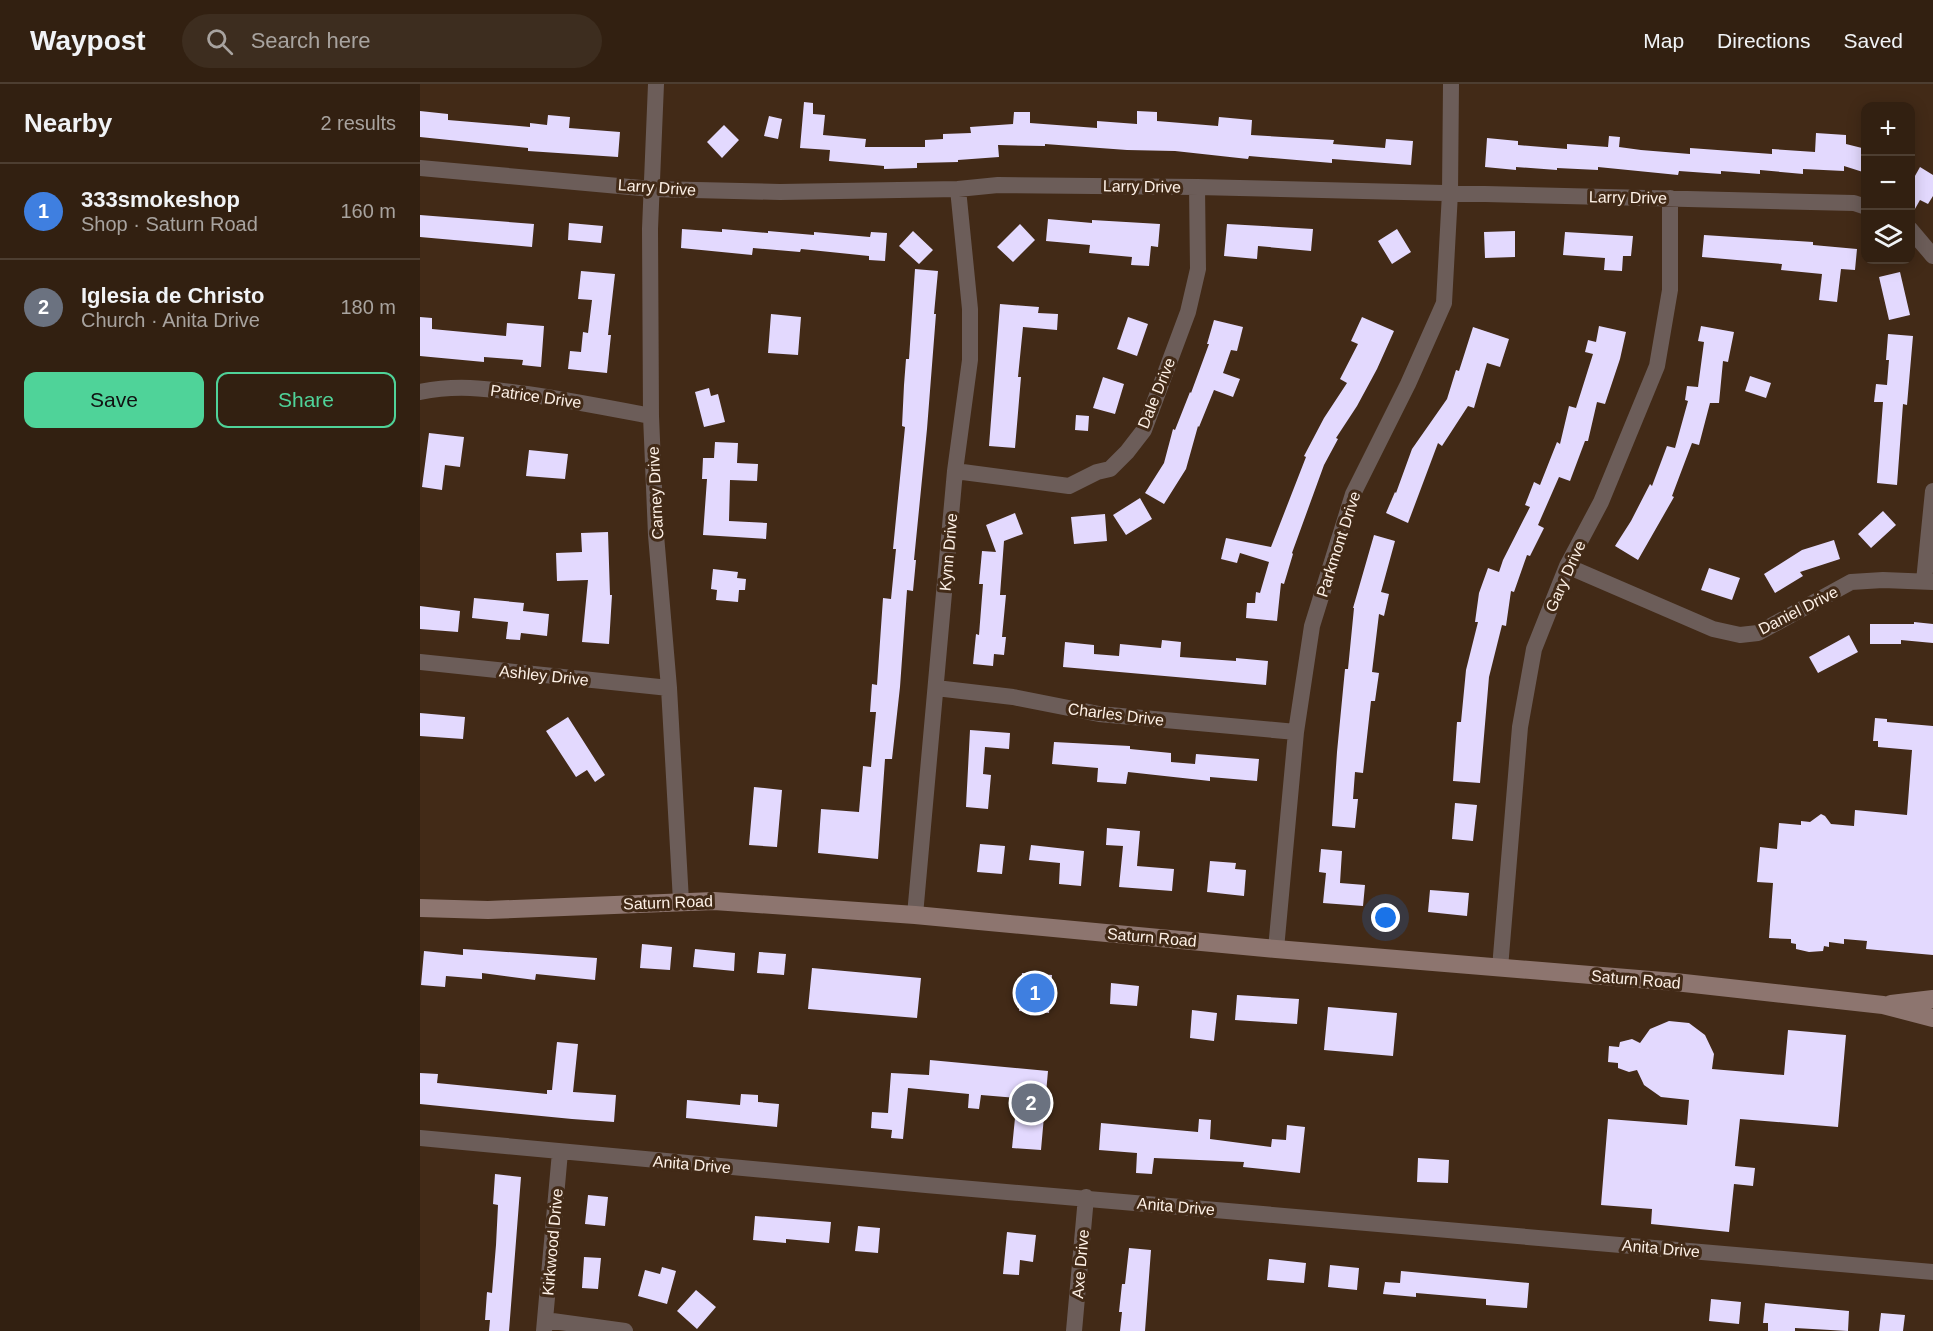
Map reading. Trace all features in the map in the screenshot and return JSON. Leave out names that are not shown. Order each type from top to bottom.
[{"type":"street","name":"Carney Drive","points":[[656,84],[650,229],[651,417],[656,535],[669,688],[681,901]]},
{"type":"street","name":"Parkmont Drive","points":[[1276,949],[1296,732],[1312,626],[1353,494],[1408,384],[1444,303],[1450,193],[1451,84]]},
{"type":"street","name":"Larry Drive","points":[[420,168],[652,189],[780,192],[958,189],[998,185],[1197,187],[1854,203],[1861,205]]},
{"type":"street","name":"Dale Drive","points":[[955,471],[1069,486],[1096,472],[1110,469],[1127,452],[1144,430],[1188,312],[1198,269],[1197,187]]},
{"type":"street","name":"Kynn Drive","points":[[915,915],[955,471],[970,360],[970,309],[958,189]]},
{"type":"street","name":"Gary Drive","points":[[1500,968],[1520,727],[1534,650],[1566,566],[1601,502],[1658,366],[1670,290],[1670,198]]},
{"type":"street","points":[[1915,235],[1933,256]]},
{"type":"street","name":"Patrice Drive","points":[[420,392],[469,386],[580,402],[651,417]]},
{"type":"street","points":[[1929,582],[1933,491]]},
{"type":"street","name":"Daniel Drive","points":[[1566,566],[1713,629],[1740,635],[1758,633],[1851,582],[1882,580],[1929,582]]},
{"type":"street","name":"Ashley Drive","points":[[420,662],[669,688]]},
{"type":"street","name":"Charles Drive","points":[[936,688],[1013,697],[1099,714],[1296,732]]},
{"type":"street","name":"Saturn Road","points":[[420,908],[488,910],[714,900],[915,915],[1276,949],[1675,982],[1883,1005],[1933,1018]]},
{"type":"street","name":"Saturn Road","points":[[1883,1005],[1933,999]]},
{"type":"street","name":"Anita Drive","points":[[420,1138],[1933,1272]]},
{"type":"street","name":"Kirkwood Drive","points":[[544,1325],[560,1152]]},
{"type":"street","name":"Axe Drive","points":[[1074,1331],[1086,1197]]},
{"type":"street","points":[[544,1325],[625,1331]]},
{"type":"building","points":[[804,102],[813,103],[813,114],[825,115],[823,135],[866,139],[865,147],[925,147],[925,140],[943,139],[943,134],[971,133],[970,127],[1013,124],[1014,112],[1030,112],[1030,123],[1097,128],[1097,121],[1137,124],[1137,111],[1157,112],[1157,121],[1218,126],[1219,117],[1252,120],[1251,135],[1334,140],[1333,144],[1385,148],[1386,139],[1413,141],[1411,165],[1332,159],[1332,163],[1249,156],[1248,159],[1175,151],[1045,144],[1045,146],[998,145],[999,157],[958,160],[958,162],[917,163],[917,168],[884,169],[884,166],[829,161],[830,150],[800,148]]},
{"type":"building","points":[[420,111],[448,114],[448,120],[530,127],[530,123],[547,125],[548,115],[570,117],[569,128],[620,132],[618,157],[528,151],[528,148],[420,137]]},
{"type":"building","points":[[769,116],[782,119],[778,139],[764,136]]},
{"type":"building","points":[[724,125],[739,140],[722,158],[707,142]]},
{"type":"building","points":[[1816,133],[1846,135],[1846,144],[1861,148],[1861,171],[1844,166],[1844,171],[1803,169],[1803,174],[1760,170],[1760,174],[1679,171],[1678,175],[1598,167],[1598,170],[1557,168],[1557,170],[1516,167],[1516,170],[1485,167],[1487,138],[1518,141],[1518,145],[1567,149],[1567,144],[1608,147],[1609,136],[1620,137],[1619,147],[1690,154],[1690,148],[1772,154],[1772,149],[1815,152]]},
{"type":"building","points":[[1920,167],[1933,175],[1933,196],[1928,204],[1920,200],[1915,209],[1915,176]]},
{"type":"building","points":[[420,215],[534,224],[532,247],[420,237]]},
{"type":"building","points":[[1048,219],[1092,223],[1092,220],[1160,224],[1158,247],[1151,246],[1149,266],[1131,265],[1132,257],[1089,253],[1090,245],[1046,241]]},
{"type":"building","points":[[569,223],[603,226],[601,243],[568,240]]},
{"type":"building","points":[[1020,224],[1035,240],[1013,262],[997,247]]},
{"type":"building","points":[[1227,224],[1313,229],[1311,251],[1258,246],[1257,259],[1224,256]]},
{"type":"building","points":[[682,229],[722,232],[722,229],[768,233],[768,231],[814,235],[814,232],[870,237],[871,232],[887,233],[885,261],[869,260],[869,256],[801,249],[800,252],[753,248],[752,255],[681,248]]},
{"type":"building","points":[[1397,229],[1411,252],[1392,264],[1378,241]]},
{"type":"building","points":[[913,231],[933,250],[919,264],[899,246]]},
{"type":"building","points":[[1515,231],[1515,257],[1485,258],[1484,232]]},
{"type":"building","points":[[1565,232],[1633,236],[1631,256],[1623,256],[1622,271],[1604,270],[1605,258],[1563,255]]},
{"type":"building","points":[[1704,235],[1813,242],[1813,245],[1857,249],[1855,270],[1841,269],[1837,302],[1819,300],[1822,274],[1781,270],[1782,264],[1702,257]]},
{"type":"building","points":[[915,269],[938,271],[934,314],[936,314],[913,591],[907,590],[892,759],[885,759],[878,859],[818,853],[821,809],[859,812],[863,766],[871,767],[876,712],[870,712],[872,684],[877,685],[883,598],[891,599],[896,549],[893,549],[905,427],[902,426],[904,385],[906,359],[909,359]]},
{"type":"building","points":[[581,271],[615,274],[608,335],[611,335],[607,373],[568,369],[570,351],[581,352],[583,332],[588,333],[592,300],[578,299]]},
{"type":"building","points":[[1900,272],[1910,315],[1889,320],[1879,277]]},
{"type":"building","points":[[1000,304],[1039,307],[1038,313],[1058,314],[1057,330],[1023,327],[1015,448],[989,446]]},
{"type":"building","points":[[771,314],[801,317],[798,355],[768,353]]},
{"type":"building","points":[[420,317],[432,318],[432,329],[506,336],[507,323],[544,326],[541,367],[522,365],[523,360],[484,357],[484,362],[420,356]]},
{"type":"building","points":[[1128,317],[1148,324],[1137,356],[1117,349]]},
{"type":"building","points":[[1362,317],[1394,331],[1377,369],[1336,438],[1338,439],[1324,465],[1292,553],[1284,584],[1281,583],[1277,621],[1246,618],[1247,603],[1255,603],[1256,592],[1260,593],[1269,562],[1240,553],[1237,563],[1221,559],[1226,538],[1271,547],[1306,457],[1304,456],[1324,418],[1347,383],[1340,379],[1358,344],[1351,341]]},
{"type":"building","points":[[1214,320],[1243,327],[1237,351],[1231,350],[1223,373],[1240,379],[1233,397],[1214,390],[1198,426],[1186,469],[1164,504],[1145,493],[1164,463],[1173,429],[1175,430],[1191,393],[1209,344],[1207,344]]},
{"type":"building","points":[[1599,326],[1626,332],[1620,359],[1605,404],[1597,402],[1588,441],[1585,441],[1570,481],[1559,477],[1538,525],[1544,528],[1530,556],[1527,555],[1514,592],[1511,591],[1506,626],[1502,625],[1489,677],[1480,783],[1453,781],[1457,722],[1461,722],[1466,670],[1478,622],[1475,622],[1479,593],[1488,568],[1499,572],[1530,507],[1525,505],[1534,482],[1540,485],[1557,442],[1560,444],[1569,406],[1576,408],[1593,354],[1585,352],[1588,340],[1596,342]]},
{"type":"building","points":[[1701,326],[1734,332],[1728,362],[1723,361],[1719,403],[1710,403],[1699,445],[1692,443],[1672,496],[1674,497],[1638,560],[1615,546],[1650,484],[1652,486],[1667,446],[1675,448],[1688,401],[1685,400],[1687,386],[1698,387],[1704,342],[1698,341]]},
{"type":"building","points":[[1473,327],[1509,339],[1500,367],[1487,363],[1474,408],[1468,406],[1442,446],[1438,443],[1408,523],[1386,513],[1412,449],[1447,399]]},
{"type":"building","points":[[1888,334],[1913,336],[1907,405],[1903,404],[1897,485],[1877,483],[1883,402],[1874,402],[1876,384],[1887,385]]},
{"type":"building","points":[[1750,376],[1771,383],[1766,398],[1745,391]]},
{"type":"building","points":[[1103,377],[1124,384],[1115,414],[1093,408]]},
{"type":"building","points":[[709,388],[711,396],[718,394],[725,422],[704,427],[695,392]]},
{"type":"building","points":[[1076,415],[1089,416],[1088,431],[1075,430]]},
{"type":"building","points":[[429,433],[464,437],[460,467],[445,465],[442,490],[422,487]]},
{"type":"building","points":[[715,442],[738,443],[737,463],[758,464],[757,481],[730,480],[729,521],[767,523],[766,539],[703,535],[707,479],[702,479],[703,458],[714,458]]},
{"type":"building","points":[[529,450],[568,454],[565,479],[526,476]]},
{"type":"building","points":[[1140,498],[1152,519],[1126,535],[1113,515]]},
{"type":"building","points":[[1883,511],[1896,525],[1871,548],[1858,534]]},
{"type":"building","points":[[1015,513],[1023,534],[1004,541],[1000,595],[1006,595],[1002,637],[1006,637],[1004,655],[994,654],[993,666],[973,664],[976,634],[979,635],[983,584],[979,584],[982,551],[996,552],[986,525]]},
{"type":"building","points":[[1105,514],[1107,541],[1074,544],[1071,517]]},
{"type":"building","points":[[608,532],[610,595],[612,595],[609,644],[582,642],[588,580],[557,581],[556,553],[582,552],[581,533]]},
{"type":"building","points":[[1374,535],[1395,541],[1381,592],[1389,594],[1384,616],[1379,614],[1372,672],[1379,673],[1375,701],[1371,701],[1363,773],[1355,772],[1353,799],[1358,799],[1355,828],[1332,826],[1337,752],[1353,608]]},
{"type":"building","points":[[1834,540],[1840,559],[1800,572],[1803,576],[1775,593],[1764,574],[1802,550]]},
{"type":"building","points":[[1709,568],[1740,578],[1732,600],[1701,590]]},
{"type":"building","points":[[713,569],[738,572],[737,578],[746,579],[745,590],[739,590],[738,602],[716,600],[717,590],[711,589]]},
{"type":"building","points":[[474,598],[524,603],[523,611],[549,614],[547,636],[521,633],[520,640],[506,639],[508,622],[472,618]]},
{"type":"building","points":[[420,606],[460,611],[458,632],[420,629]]},
{"type":"building","points":[[1914,622],[1933,624],[1933,643],[1901,640],[1901,644],[1870,644],[1870,624],[1914,624]]},
{"type":"building","points":[[1849,635],[1858,652],[1818,673],[1809,657]]},
{"type":"building","points":[[1162,640],[1181,642],[1180,657],[1268,661],[1266,685],[1063,667],[1065,642],[1094,645],[1094,654],[1119,656],[1120,644],[1161,648]]},
{"type":"building","points":[[420,713],[465,717],[463,739],[420,736]]},
{"type":"building","points":[[568,717],[605,775],[595,782],[587,770],[576,777],[546,731]]},
{"type":"building","points":[[1875,718],[1887,719],[1887,722],[1933,726],[1933,955],[1866,949],[1867,941],[1844,939],[1844,944],[1829,942],[1829,947],[1824,946],[1823,951],[1809,952],[1796,949],[1796,944],[1791,943],[1791,939],[1769,938],[1773,883],[1757,882],[1760,847],[1777,849],[1779,823],[1801,825],[1801,821],[1810,822],[1821,814],[1831,824],[1854,826],[1855,810],[1907,815],[1912,750],[1878,747],[1878,741],[1873,741]]},
{"type":"building","points":[[970,730],[1010,733],[1009,749],[985,747],[983,774],[991,775],[988,809],[966,807]]},
{"type":"building","points":[[1054,742],[1130,746],[1130,749],[1171,753],[1171,762],[1195,764],[1196,754],[1259,759],[1257,781],[1210,777],[1210,781],[1128,772],[1126,784],[1097,782],[1098,768],[1052,764]]},
{"type":"building","points":[[754,787],[782,790],[777,847],[749,845]]},
{"type":"building","points":[[1455,803],[1477,805],[1473,841],[1452,839]]},
{"type":"building","points":[[1107,828],[1140,831],[1137,866],[1174,869],[1172,891],[1119,887],[1123,846],[1106,845]]},
{"type":"building","points":[[980,844],[1005,846],[1002,874],[977,872]]},
{"type":"building","points":[[1031,845],[1084,851],[1081,886],[1059,884],[1060,863],[1029,860]]},
{"type":"building","points":[[1321,849],[1342,851],[1340,883],[1365,885],[1363,906],[1323,903],[1326,873],[1319,872]]},
{"type":"building","points":[[1210,861],[1236,863],[1235,869],[1246,870],[1244,896],[1207,892]]},
{"type":"building","points":[[1430,890],[1469,893],[1467,916],[1428,912]]},
{"type":"building","points":[[642,944],[672,947],[670,970],[640,968]]},
{"type":"building","points":[[463,949],[597,958],[595,980],[536,974],[535,980],[482,973],[482,979],[446,976],[445,987],[421,985],[424,951],[463,955]]},
{"type":"building","points":[[695,949],[735,953],[734,971],[693,967]]},
{"type":"building","points":[[759,952],[786,954],[784,975],[757,973]]},
{"type":"building","points":[[812,968],[921,978],[917,1018],[808,1009]]},
{"type":"building","points":[[1022,973],[1052,975],[1049,1013],[1019,1011]]},
{"type":"building","points":[[1111,983],[1139,986],[1137,1006],[1110,1004]]},
{"type":"building","points":[[1237,995],[1299,999],[1297,1024],[1235,1020]]},
{"type":"building","points":[[1328,1007],[1397,1013],[1393,1056],[1324,1050]]},
{"type":"building","points":[[1192,1010],[1217,1013],[1214,1041],[1190,1038]]},
{"type":"building","points":[[1669,1021],[1689,1023],[1705,1035],[1714,1054],[1712,1069],[1784,1075],[1788,1030],[1846,1035],[1838,1127],[1740,1119],[1735,1166],[1755,1168],[1753,1186],[1734,1184],[1729,1232],[1651,1224],[1652,1209],[1601,1205],[1608,1119],[1687,1125],[1689,1100],[1661,1097],[1644,1085],[1637,1070],[1629,1072],[1618,1068],[1618,1063],[1608,1062],[1609,1046],[1619,1047],[1620,1042],[1632,1039],[1640,1043],[1650,1029]]},
{"type":"building","points":[[557,1042],[578,1044],[573,1092],[616,1095],[614,1122],[420,1104],[420,1073],[438,1074],[437,1083],[547,1094],[547,1090],[552,1090]]},
{"type":"building","points":[[930,1060],[1048,1071],[1041,1150],[1012,1148],[1017,1098],[981,1095],[979,1109],[968,1108],[969,1094],[908,1088],[903,1139],[891,1138],[892,1130],[871,1128],[872,1112],[888,1113],[891,1073],[929,1075]]},
{"type":"building","points":[[741,1094],[758,1095],[758,1102],[779,1104],[777,1127],[686,1118],[687,1100],[740,1105]]},
{"type":"building","points":[[1199,1119],[1211,1120],[1210,1139],[1271,1147],[1272,1139],[1286,1140],[1287,1125],[1305,1127],[1300,1173],[1243,1167],[1244,1162],[1154,1158],[1152,1174],[1136,1173],[1137,1153],[1099,1150],[1101,1123],[1198,1132]]},
{"type":"building","points":[[1418,1158],[1449,1160],[1448,1183],[1417,1182]]},
{"type":"building","points":[[495,1174],[521,1177],[509,1331],[489,1331],[490,1320],[485,1320],[487,1292],[492,1293],[496,1245],[498,1205],[493,1204]]},
{"type":"building","points":[[588,1195],[608,1197],[605,1226],[585,1224]]},
{"type":"building","points":[[755,1216],[831,1222],[829,1243],[786,1239],[786,1243],[753,1240]]},
{"type":"building","points":[[858,1226],[880,1228],[878,1253],[855,1251]]},
{"type":"building","points":[[1007,1232],[1036,1235],[1033,1262],[1020,1260],[1019,1275],[1003,1274]]},
{"type":"building","points":[[1129,1248],[1151,1250],[1145,1331],[1120,1331],[1122,1312],[1119,1312],[1122,1284],[1125,1284]]},
{"type":"building","points":[[584,1257],[601,1258],[598,1289],[582,1288]]},
{"type":"building","points":[[1269,1259],[1306,1263],[1304,1283],[1267,1280]]},
{"type":"building","points":[[1330,1265],[1359,1268],[1357,1290],[1328,1287]]},
{"type":"building","points":[[662,1267],[676,1271],[667,1304],[638,1296],[645,1270],[660,1274]]},
{"type":"building","points":[[1401,1271],[1529,1283],[1527,1308],[1486,1305],[1486,1299],[1416,1293],[1416,1297],[1383,1294],[1385,1282],[1400,1283]]},
{"type":"building","points":[[696,1290],[716,1307],[697,1329],[677,1311]]},
{"type":"building","points":[[1711,1299],[1741,1302],[1739,1324],[1709,1321]]},
{"type":"building","points":[[1765,1303],[1849,1311],[1848,1331],[1795,1328],[1795,1331],[1768,1331],[1768,1323],[1763,1323]]},
{"type":"building","points":[[1881,1313],[1905,1315],[1903,1331],[1879,1331]]},
{"type":"place","name":"333smokeshop","points":[[1035,993]]},
{"type":"place","name":"Iglesia de Christo","points":[[1031,1103]]}]
